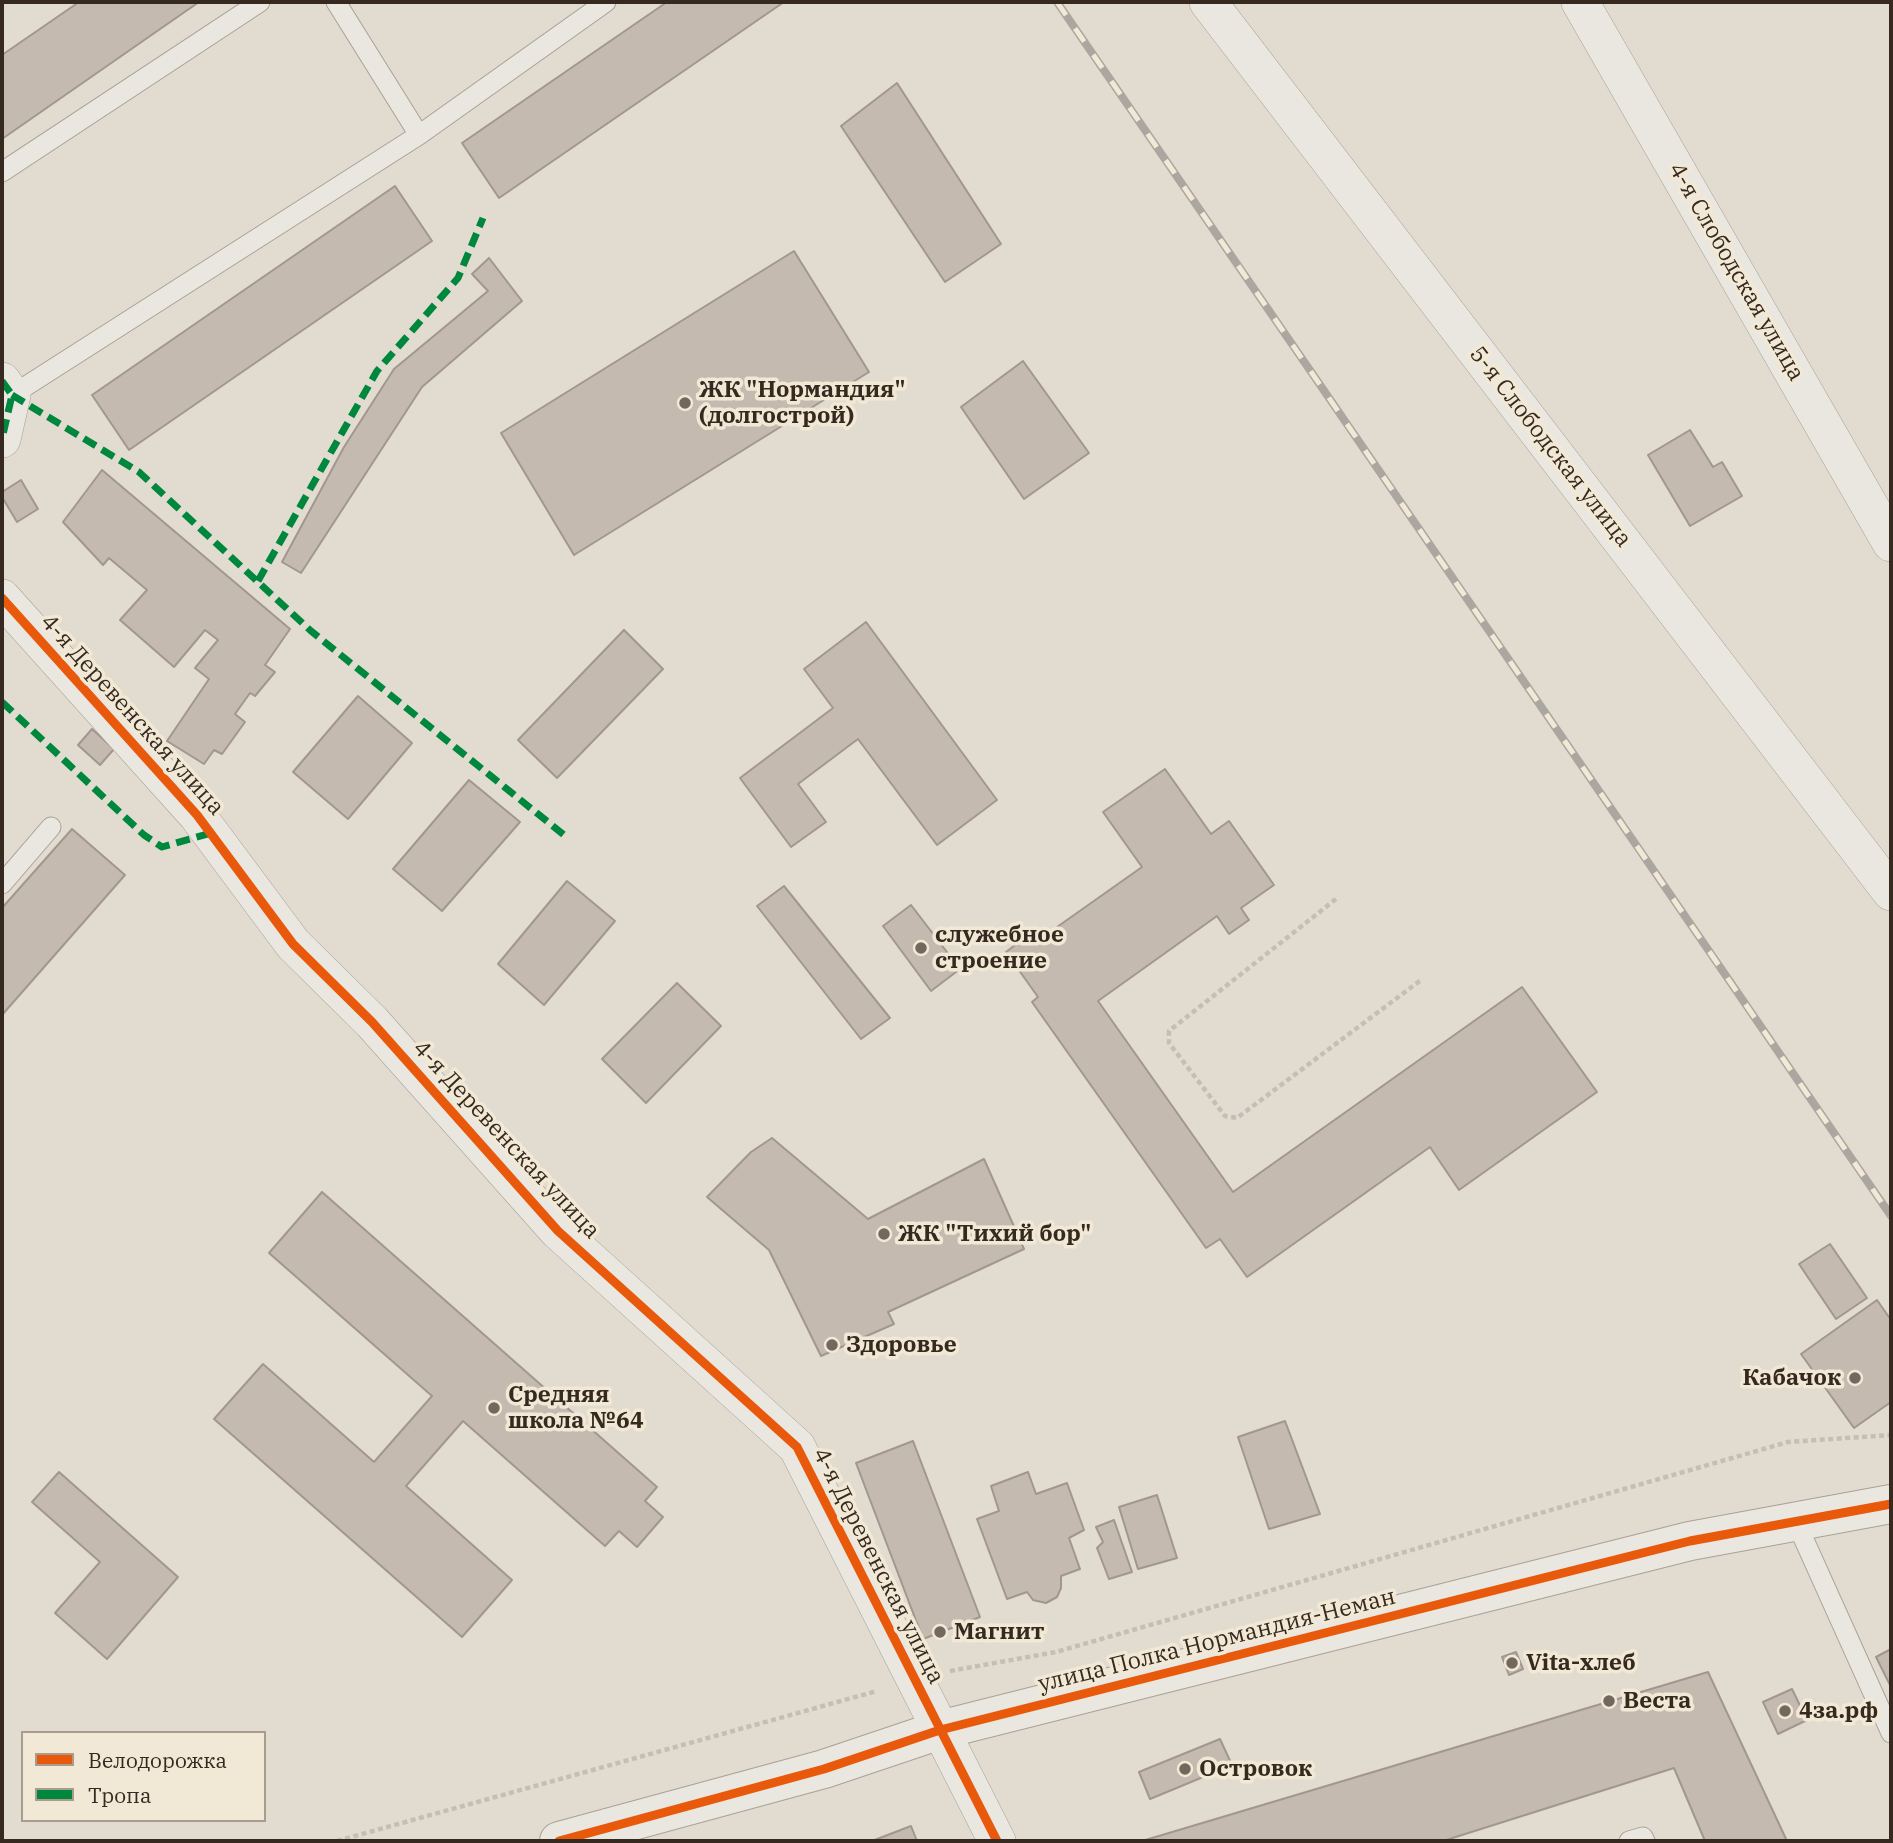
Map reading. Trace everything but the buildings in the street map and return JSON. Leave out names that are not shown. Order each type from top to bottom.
[{"type":"street","name":"5-я Слободская улица","points":[[1208,2],[1891,892]]},
{"type":"street","name":"4-я Слободская улица","points":[[1580,2],[1891,543]]},
{"type":"street","points":[[2,439],[7,388]]},
{"type":"street","name":"4-я Деревенская улица","points":[[2,598],[197,815],[293,944],[372,1022],[558,1231],[797,1447],[997,1841]]},
{"type":"street","name":"улица Полка Нормандия-Неман","points":[[559,1841],[824,1769],[940,1730],[1690,1541],[1891,1504]]},
{"type":"lane","points":[[2,173],[260,2]]},
{"type":"lane","points":[[337,2],[419,135]]},
{"type":"lane","points":[[7,388],[419,135],[606,2]]},
{"type":"lane","points":[[2,884],[51,827]]},
{"type":"lane","points":[[1796,1522],[1891,1733]]},
{"type":"lane","points":[[1629,1841],[1643,1837],[1645,1841]]},
{"type":"path","points":[[1336,899],[1169,1031],[1169,1043],[1225,1116],[1237,1118],[1421,980]]},
{"type":"path","points":[[949,1672],[1056,1652],[1788,1443],[1891,1434]]},
{"type":"path","points":[[337,1841],[877,1691]]},
{"type":"railway","points":[[1057,2],[1891,1216]]},
{"type":"marked path","points":[[258,581],[377,371],[458,278],[483,218]]},
{"type":"marked path","points":[[2,381],[12,395],[2,439]]},
{"type":"marked path","points":[[12,395],[139,472],[311,631],[564,835]]},
{"type":"marked path","points":[[2,702],[144,835],[162,847],[211,833]]},
{"type":"cycle path","points":[[2,598],[197,815],[293,944],[372,1022],[558,1231],[797,1447],[997,1841]]},
{"type":"cycle path","points":[[559,1841],[824,1769],[940,1730],[1690,1541],[1891,1504]]},
{"type":"place","name":"ЖК \"Нормандия\" (долгострой)","points":[[685,403]]},
{"type":"place","name":"служебное строение","points":[[921,948]]},
{"type":"place","name":"ЖК \"Тихий бор\"","points":[[884,1234]]},
{"type":"place","name":"Здоровье","points":[[832,1345]]},
{"type":"place","name":"Кабачок","points":[[1855,1378]]},
{"type":"place","name":"Средняя школа №64","points":[[494,1408]]},
{"type":"place","name":"Магнит","points":[[940,1632]]},
{"type":"place","name":"Vita-хлеб","points":[[1512,1663]]},
{"type":"place","name":"Веста","points":[[1609,1701]]},
{"type":"place","name":"4за.рф","points":[[1785,1711]]},
{"type":"place","name":"Островок","points":[[1185,1769]]}]
